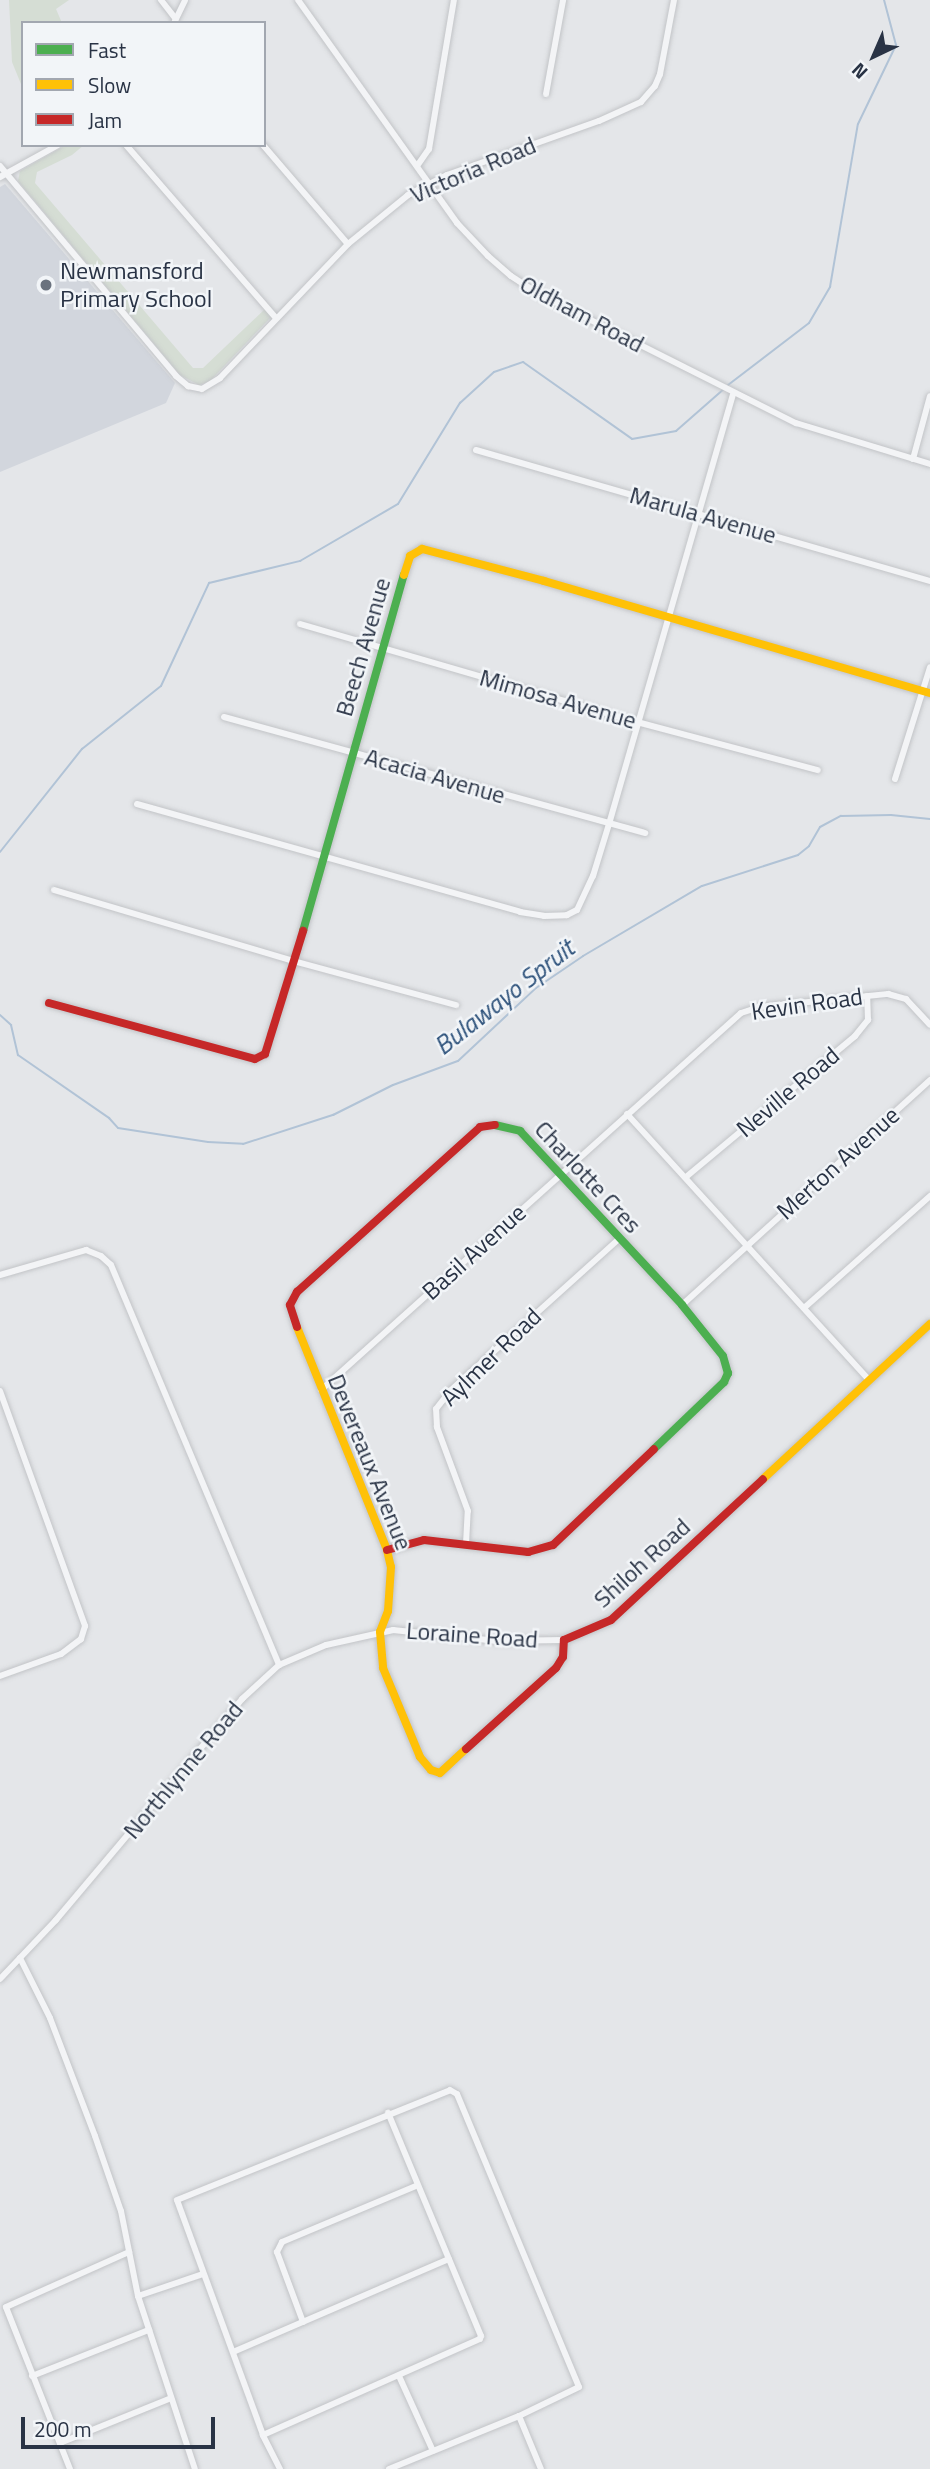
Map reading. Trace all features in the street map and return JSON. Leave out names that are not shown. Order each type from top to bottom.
[{"type":"street","points":[[161,0],[175,21],[186,0]]},
{"type":"street","name":"Oldham Road","points":[[298,0],[471,240],[511,276],[537,293],[796,423],[930,464]]},
{"type":"street","points":[[416,166],[429,149],[454,0]]},
{"type":"street","points":[[546,93],[563,0]]},
{"type":"street","name":"Victoria Road","points":[[3,176],[183,383],[202,389],[220,378],[275,317],[348,244],[393,206],[430,184],[641,102],[655,86],[660,74],[674,0]]},
{"type":"street","points":[[0,166],[3,176],[54,147]]},
{"type":"street","points":[[128,147],[275,317]]},
{"type":"street","points":[[265,147],[348,244]]},
{"type":"street","points":[[137,804],[520,912],[544,916],[567,915],[581,905],[609,824],[731,392]]},
{"type":"street","points":[[913,458],[930,396]]},
{"type":"street","name":"Marula Avenue","points":[[476,450],[930,581]]},
{"type":"street","name":"Beech Avenue","points":[[49,1003],[256,1059],[265,1054],[325,858],[381,649],[410,556],[422,549],[927,692]]},
{"type":"street","name":"Mimosa Avenue","points":[[300,624],[638,722],[818,770]]},
{"type":"street","points":[[895,779],[927,692],[930,667]]},
{"type":"street","name":"Acacia Avenue","points":[[225,717],[645,833]]},
{"type":"street","points":[[54,890],[293,961],[456,1005]]},
{"type":"street","name":"Kevin Road","points":[[627,1114],[741,1013],[759,1007],[888,994],[906,999],[930,1025]]},
{"type":"street","name":"Neville Road","points":[[686,1177],[855,1036],[868,1020],[867,996]]},
{"type":"street","name":"Merton Avenue","points":[[746,1245],[930,1080]]},
{"type":"street","points":[[627,1114],[869,1380]]},
{"type":"street","name":"Basil Avenue","points":[[321,1390],[627,1114]]},
{"type":"street","name":"Charlotte Cres","points":[[297,1292],[480,1127],[501,1125],[520,1131],[562,1173],[682,1305],[723,1356],[728,1373],[724,1382],[553,1545],[528,1552],[424,1540],[387,1550]]},
{"type":"street","points":[[804,1308],[930,1196]]},
{"type":"street","name":"Aylmer Road","points":[[466,1544],[468,1511],[437,1427],[436,1409],[450,1391],[620,1239]]},
{"type":"street","points":[[682,1305],[746,1245]]},
{"type":"street","points":[[0,1275],[76,1251],[93,1251],[111,1265],[279,1665]]},
{"type":"street","name":"Devereaux Avenue","points":[[297,1292],[290,1310],[387,1550],[391,1567],[388,1611],[380,1632],[383,1668],[427,1768],[440,1773],[537,1686],[559,1664],[564,1640]]},
{"type":"street","name":"Shiloh Road","points":[[564,1640],[611,1620],[930,1324]]},
{"type":"street","points":[[0,1391],[74,1591],[85,1630],[81,1639],[61,1654],[0,1676]]},
{"type":"street","name":"Loraine Road","points":[[380,1632],[407,1630],[497,1641],[564,1640]]},
{"type":"street","name":"Northlynne Road","points":[[20,1958],[56,1920],[242,1699],[279,1665],[326,1646],[380,1632]]},
{"type":"street","points":[[0,1979],[20,1958],[50,2018],[121,2211],[138,2296],[169,2399],[195,2469]]},
{"type":"street","points":[[280,2469],[263,2435],[176,2204],[180,2198],[450,2090],[457,2094],[579,2387],[519,2416],[389,2469]]},
{"type":"street","points":[[263,2435],[480,2339],[387,2113]]},
{"type":"street","points":[[303,2322],[277,2252],[282,2242],[418,2185]]},
{"type":"street","points":[[70,2469],[6,2307],[129,2252]]},
{"type":"street","points":[[233,2352],[449,2259]]},
{"type":"street","points":[[138,2296],[203,2274]]},
{"type":"street","points":[[32,2376],[149,2330]]},
{"type":"street","points":[[399,2376],[433,2451]]},
{"type":"street","points":[[60,2443],[169,2399]]},
{"type":"street","points":[[519,2416],[541,2469]]},
{"type":"shaded area","points":[[9,0],[69,0],[56,9],[61,21],[21,21],[21,84],[12,62]]},
{"type":"shaded area","points":[[62,147],[82,147],[72,155],[37,172],[35,183],[193,368],[203,368],[265,309],[272,316],[210,381],[199,385],[180,375],[18,181],[20,171]]},
{"type":"shaded area","name":"Newmansford Primary School","points":[[5,184],[175,383],[166,403],[0,472],[0,187]]},
{"type":"waterway","points":[[728,385],[809,323],[830,287],[858,124],[896,45],[884,0]]},
{"type":"waterway","points":[[0,852],[82,749],[161,686],[209,583],[300,561],[398,504],[460,403],[494,372],[523,362],[632,439],[676,431],[724,389]]},
{"type":"waterway","name":"Bulawayo Spruit","points":[[0,1015],[11,1025],[18,1055],[109,1118],[118,1128],[208,1142],[243,1144],[333,1115],[393,1085],[458,1061],[536,988],[583,956],[702,886],[798,855],[809,846],[820,827],[841,816],[891,815],[930,819]]},
{"type":"traffic: fast","points":[[303,931],[404,575]]},
{"type":"traffic: fast","points":[[495,1125],[520,1131],[682,1305],[723,1356],[728,1373],[724,1382],[654,1449]]},
{"type":"traffic: slow","points":[[404,575],[410,556],[422,549],[544,581],[930,693]]},
{"type":"traffic: slow","points":[[763,1479],[930,1324]]},
{"type":"traffic: slow","points":[[297,1327],[387,1550],[391,1567],[388,1611],[380,1632],[383,1668],[420,1757],[431,1770],[440,1773],[466,1749]]},
{"type":"traffic: jam","points":[[49,1003],[255,1059],[265,1054],[303,931]]},
{"type":"traffic: jam","points":[[297,1327],[290,1305],[297,1292],[480,1127],[495,1125]]},
{"type":"traffic: jam","points":[[387,1550],[424,1540],[528,1552],[553,1545],[654,1449]]},
{"type":"traffic: jam","points":[[466,1749],[556,1668],[563,1657],[564,1640],[611,1620],[763,1479]]},
{"type":"place","name":"Newmansford Primary School","points":[[46,285]]}]
